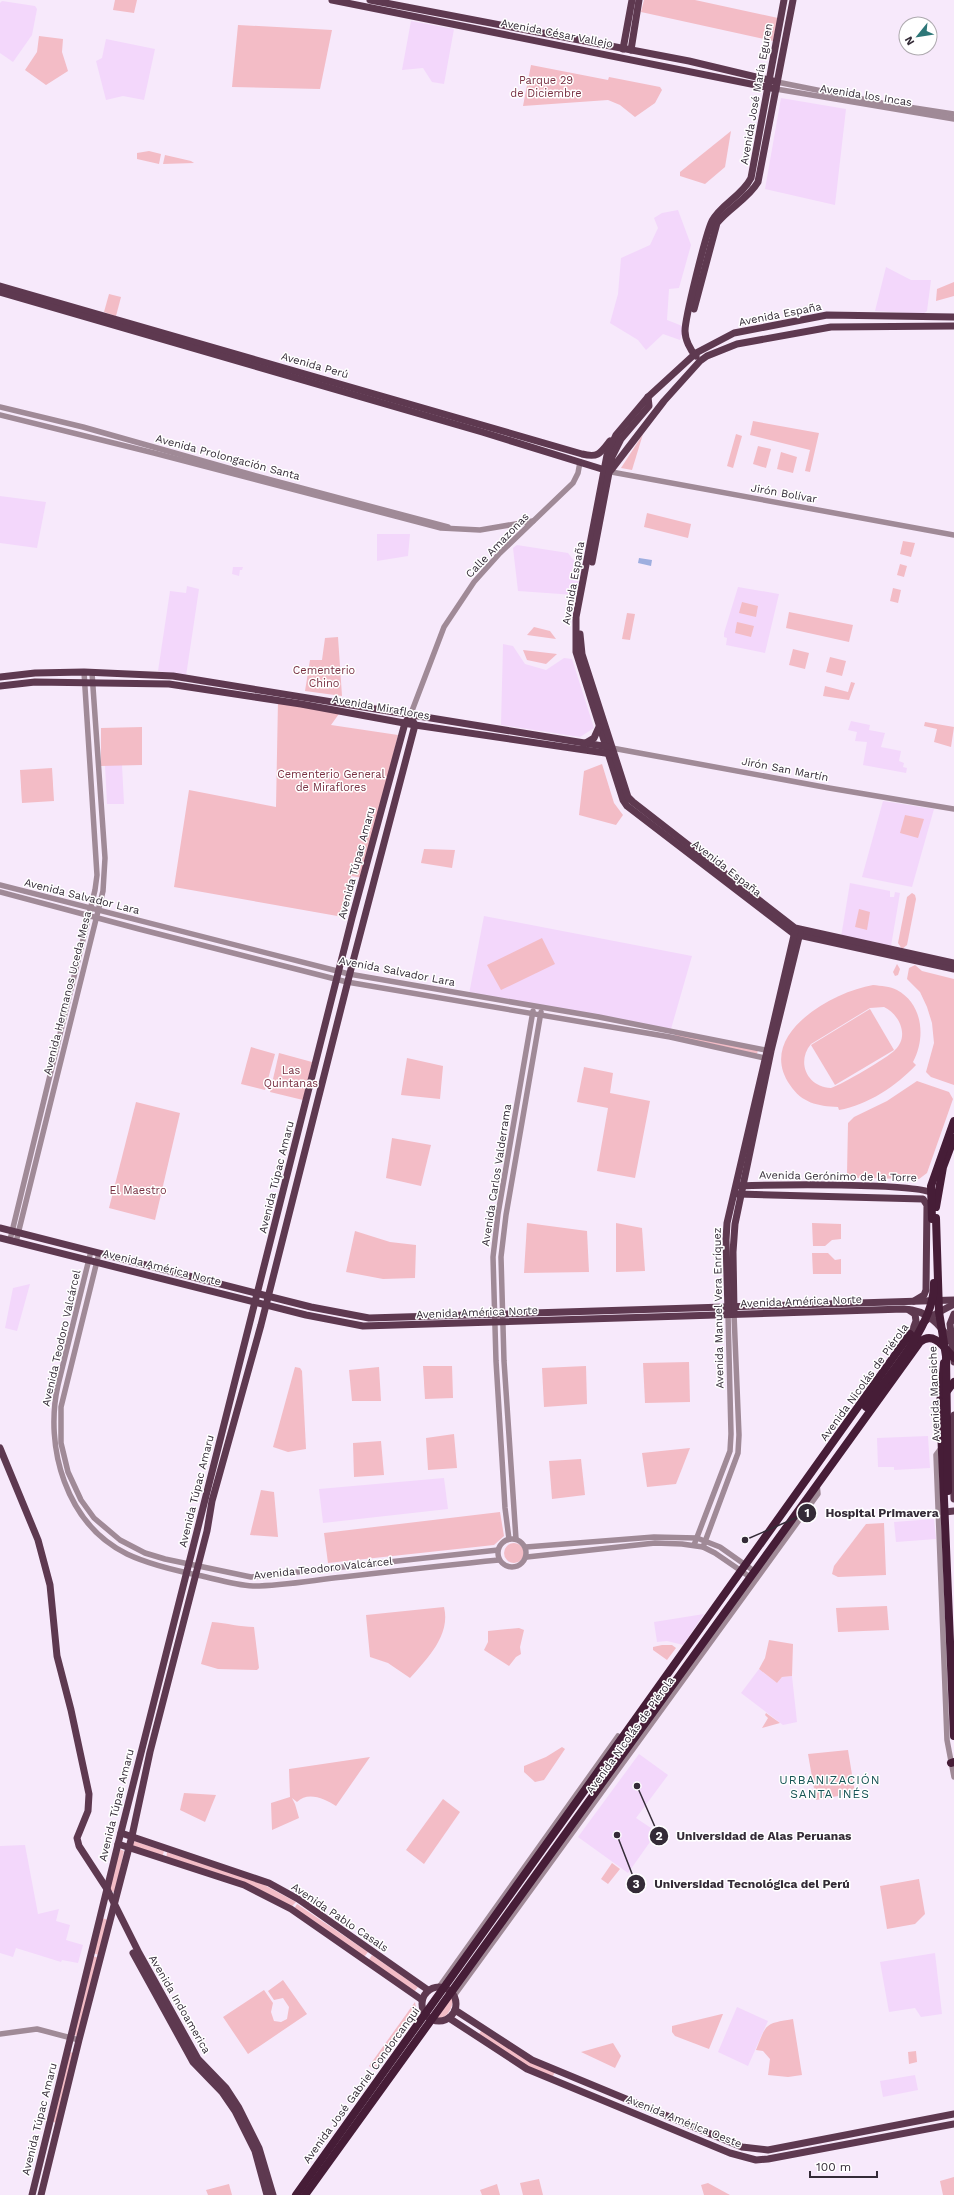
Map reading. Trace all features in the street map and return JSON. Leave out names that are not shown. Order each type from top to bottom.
[{"type":"highway","name":"Avenida Mansiche","points":[[830,1448],[844,1438],[915,1338],[928,1316],[934,1286],[934,1194],[954,1121]]},
{"type":"highway","name":"Avenida Mansiche","points":[[934,1194],[954,1138]]},
{"type":"highway","name":"Avenida Mansiche","points":[[934,1218],[939,1312],[946,1356],[948,1491],[954,1627]]},
{"type":"highway","name":"Avenida Nicolás de Piérola","points":[[447,1991],[463,1957],[742,1567],[803,1486],[910,1334]]},
{"type":"highway","name":"Avenida Nicolás de Piérola","points":[[447,1991],[467,1974],[620,1762],[752,1574],[920,1342],[926,1338],[932,1338],[942,1344],[944,1348]]},
{"type":"highway","name":"Avenida Mansiche","points":[[944,1348],[940,1405],[942,1447],[949,1511],[954,1728],[950,1738]]},
{"type":"highway","points":[[944,1348],[954,1358]]},
{"type":"highway","points":[[940,1405],[944,1395],[954,1382]]},
{"type":"highway","name":"Avenida José Gabriel Condorcanqui","points":[[296,2195],[447,1991]]},
{"type":"highway","name":"Avenida José Gabriel Condorcanqui","points":[[305,2195],[328,2169],[359,2126],[428,2017]]},
{"type":"main road","name":"Avenida César Vallejo","points":[[332,0],[626,57],[768,82]]},
{"type":"main road","name":"Avenida César Vallejo","points":[[370,0],[627,50],[777,85]]},
{"type":"main road","points":[[627,50],[632,0]]},
{"type":"main road","points":[[627,50],[639,0]]},
{"type":"main road","name":"Avenida José María Eguren","points":[[702,360],[686,340],[685,330],[712,220],[738,195],[751,178],[784,0]]},
{"type":"main road","name":"Avenida José María Eguren","points":[[696,353],[689,331],[715,229],[724,215],[748,196],[758,182],[793,0]]},
{"type":"main road","name":"Avenida Perú","points":[[0,286],[483,428],[607,471]]},
{"type":"main road","name":"Avenida Perú","points":[[0,292],[483,428],[593,457],[599,454],[616,435]]},
{"type":"main road","name":"Avenida España","points":[[954,317],[827,315],[734,334],[696,353],[648,397],[616,435],[607,455],[607,471],[581,616],[580,640],[582,654],[623,800],[627,806],[797,930],[954,969]]},
{"type":"main road","name":"Avenida España","points":[[954,326],[832,327],[737,344],[702,360],[656,411],[607,471],[576,617],[575,644],[576,652],[599,727],[630,799],[797,930],[954,963]]},
{"type":"main road","points":[[734,334],[732,337],[734,342],[737,344]]},
{"type":"main road","points":[[607,471],[620,439],[648,406],[648,397]]},
{"type":"main road","name":"Avenida Miraflores","points":[[0,677],[35,673],[88,672],[173,676],[302,696],[341,708],[415,725],[472,734],[610,751]]},
{"type":"main road","name":"Avenida Miraflores","points":[[0,686],[35,682],[169,684],[410,716],[584,744],[610,751]]},
{"type":"main road","points":[[410,716],[415,725]]},
{"type":"main road","name":"Avenida Túpac Amaru","points":[[32,2195],[91,1954],[104,1890],[121,1833],[339,970],[405,723],[410,716]]},
{"type":"main road","name":"Avenida Túpac Amaru","points":[[41,2195],[79,2040],[132,1836],[150,1752],[195,1575],[212,1501],[221,1475],[263,1318],[347,982],[415,725]]},
{"type":"main road","points":[[472,734],[473,726]]},
{"type":"main road","points":[[584,744],[594,738],[599,727]]},
{"type":"main road","points":[[394,765],[404,767]]},
{"type":"main road","name":"Avenida Manuel Vera Enríquez","points":[[731,1311],[733,1241],[738,1190],[768,1050],[797,930]]},
{"type":"main road","name":"Avenida Manuel Vera Enríquez","points":[[738,1190],[746,1171],[758,1100]]},
{"type":"main road","points":[[746,1171],[750,1180],[758,1185]]},
{"type":"main road","name":"Avenida Gerónimo de la Torre","points":[[738,1190],[758,1185],[919,1188],[934,1194]]},
{"type":"main road","name":"Avenida Gerónimo de la Torre","points":[[738,1190],[926,1200],[928,1250],[926,1290],[924,1295],[912,1302]]},
{"type":"main road","name":"Avenida América Norte","points":[[0,1228],[285,1301],[343,1315],[369,1318],[503,1318],[731,1311],[954,1300]]},
{"type":"main road","name":"Avenida América Norte","points":[[0,1238],[331,1321],[363,1326],[494,1318]]},
{"type":"main road","points":[[139,1272],[141,1264]]},
{"type":"main road","points":[[284,1309],[285,1301]]},
{"type":"main road","name":"Avenida Nicolás de Piérola","points":[[910,1334],[930,1317],[954,1304]]},
{"type":"main road","name":"Avenida América Norte","points":[[831,1307],[907,1309],[930,1317],[941,1327],[951,1342]]},
{"type":"main road","points":[[907,1309],[915,1314],[916,1318],[910,1334]]},
{"type":"main road","points":[[253,1314],[263,1318]]},
{"type":"main road","points":[[954,1314],[950,1324],[954,1362]]},
{"type":"main road","name":"Avenida Mansiche","points":[[954,1415],[952,1424],[954,1499]]},
{"type":"main road","points":[[0,1448],[38,1540],[50,1586],[57,1656],[72,1710],[89,1794],[88,1811],[79,1832],[78,1842],[113,1908]]},
{"type":"main road","name":"Avenida Pablo Casals","points":[[121,1833],[269,1884],[298,1899],[428,1990]]},
{"type":"main road","name":"Avenida Pablo Casals","points":[[118,1844],[244,1885],[262,1893],[291,1909],[422,2000]]},
{"type":"main road","name":"Avenida Indoamerica","points":[[113,1908],[185,2049],[201,2072],[222,2092],[235,2111],[255,2151],[267,2195]]},
{"type":"main road","name":"Avenida Indoamerica","points":[[113,1908],[195,2053],[226,2088],[239,2108],[259,2148],[273,2195]]},
{"type":"main road","points":[[91,1954],[101,1957]]},
{"type":"main road","points":[[428,1990],[447,1991],[454,2010],[449,2018],[442,2020],[428,2017],[422,2009],[422,2000],[428,1990]]},
{"type":"main road","name":"Avenida América Oeste","points":[[454,2010],[532,2060],[742,2147],[768,2150],[954,2114]]},
{"type":"main road","name":"Avenida América Oeste","points":[[449,2018],[510,2059],[546,2077],[730,2153],[756,2160],[954,2124]]},
{"type":"main road","points":[[476,2036],[481,2028]]},
{"type":"main road","points":[[36,2176],[46,2179]]},
{"type":"street","points":[[626,57],[627,50]]},
{"type":"street","name":"Avenida los Incas","points":[[777,85],[954,114]]},
{"type":"street","name":"Avenida los Incas","points":[[777,85],[954,119]]},
{"type":"street","name":"Avenida Prolongación Santa","points":[[0,407],[83,427],[227,470],[441,528],[476,530],[533,521]]},
{"type":"street","name":"Avenida Prolongación Santa","points":[[0,415],[227,470]]},
{"type":"street","name":"Calle Amazonas","points":[[410,716],[444,627],[474,582],[519,534],[573,483],[578,473],[580,462]]},
{"type":"street","name":"Jirón Bolívar","points":[[607,471],[954,535]]},
{"type":"street","points":[[508,525],[515,528],[519,534]]},
{"type":"street","name":"Avenida Hermanos Uceda Mesa","points":[[15,1232],[103,891],[105,858],[88,672]]},
{"type":"street","name":"Avenida Hermanos Uceda Mesa","points":[[13,1241],[96,882],[97,859],[89,682]]},
{"type":"street","name":"Jirón San Martín","points":[[610,751],[954,809]]},
{"type":"street","name":"Avenida Salvador Lara","points":[[0,885],[286,956],[350,974],[599,1017],[768,1050]]},
{"type":"street","name":"Avenida Salvador Lara","points":[[0,892],[347,982],[533,1013],[767,1058]]},
{"type":"street","points":[[285,966],[286,956]]},
{"type":"street","points":[[76,968],[83,970]]},
{"type":"street","name":"Avenida Carlos Valderrama","points":[[509,1539],[505,1508],[494,1318],[494,1257],[498,1214],[534,1006]]},
{"type":"street","name":"Avenida Carlos Valderrama","points":[[516,1540],[503,1318],[501,1257],[502,1237],[542,1008]]},
{"type":"street","points":[[598,1025],[599,1017]]},
{"type":"street","name":"Avenida Teodoro Valcárcel","points":[[95,1252],[53,1405],[59,1452],[72,1497],[88,1522],[103,1537],[126,1553],[142,1560],[186,1573],[259,1586],[499,1560]]},
{"type":"street","name":"Avenida Manuel Vera Enríquez","points":[[694,1545],[730,1451],[731,1311]]},
{"type":"street","name":"Avenida Manuel Vera Enríquez","points":[[703,1547],[738,1453],[739,1435],[731,1311]]},
{"type":"street","name":"Avenida Mansiche","points":[[942,1447],[936,1455],[950,1738],[954,1777]]},
{"type":"street","name":"Avenida Teodoro Valcárcel","points":[[65,1473],[94,1518],[108,1531],[130,1546],[145,1553],[197,1566],[256,1577],[498,1550]]},
{"type":"street","name":"Avenida Nicolás de Piérola","points":[[620,1762],[765,1568],[818,1494],[817,1484]]},
{"type":"street","points":[[72,1497],[78,1494]]},
{"type":"street","points":[[88,1522],[94,1518]]},
{"type":"street","points":[[103,1537],[108,1531]]},
{"type":"street","points":[[526,1547],[527,1557],[522,1564],[515,1568],[506,1566],[499,1560],[498,1550],[502,1543],[509,1539],[516,1540],[526,1547],[654,1536],[697,1538],[706,1540],[752,1574]]},
{"type":"street","points":[[527,1557],[655,1543],[694,1545],[703,1547],[742,1567]]},
{"type":"street","points":[[142,1560],[145,1553]]},
{"type":"street","points":[[446,1556],[447,1565]]},
{"type":"street","points":[[0,2034],[38,2029],[79,2040]]},
{"type":"shaded area","points":[[2,1],[35,6],[37,9],[32,35],[13,62],[0,53],[0,3]]},
{"type":"shaded area","points":[[411,21],[454,29],[444,84],[432,82],[423,68],[402,70]]},
{"type":"shaded area","points":[[106,39],[155,49],[144,100],[123,96],[106,100],[96,61],[102,58]]},
{"type":"shaded area","points":[[781,98],[846,109],[835,205],[765,189]]},
{"type":"shaded area","points":[[678,210],[691,245],[679,288],[669,289],[667,320],[685,327],[680,340],[663,334],[646,350],[638,340],[610,323],[618,294],[621,258],[650,245],[658,228],[654,218],[662,213]]},
{"type":"shaded area","points":[[886,267],[911,280],[931,280],[927,311],[923,314],[875,311]]},
{"type":"shaded area","points":[[0,496],[46,502],[37,548],[0,543]]},
{"type":"shaded area","points":[[377,534],[410,534],[408,556],[377,561]]},
{"type":"shaded area","points":[[517,545],[568,553],[575,562],[583,565],[575,595],[518,591],[513,548]]},
{"type":"shaded area","points":[[233,567],[243,567],[242,570],[240,570],[239,576],[232,574]]},
{"type":"shaded area","points":[[187,586],[199,589],[186,676],[158,671],[170,591],[186,593]]},
{"type":"shaded area","points":[[738,587],[779,594],[765,653],[726,645],[727,638],[724,637],[724,633]]},
{"type":"shaded area","points":[[503,644],[513,646],[525,664],[546,670],[564,658],[572,659],[594,728],[580,737],[501,725]]},
{"type":"shaded area","points":[[851,721],[870,725],[869,730],[885,733],[881,747],[901,751],[899,761],[904,763],[903,767],[907,768],[906,773],[863,765],[867,742],[855,741],[857,732],[848,730]]},
{"type":"shaded area","points":[[105,765],[122,765],[124,804],[107,804]]},
{"type":"shaded area","points":[[883,801],[934,809],[912,887],[862,877]]},
{"type":"shaded area","points":[[850,883],[890,891],[890,897],[894,897],[895,892],[900,893],[891,946],[841,937]]},
{"type":"shaded area","points":[[484,916],[692,956],[671,1029],[469,994]]},
{"type":"shaded area","points":[[30,1284],[17,1331],[5,1328],[13,1288]]},
{"type":"shaded area","points":[[928,1436],[930,1468],[894,1470],[894,1467],[878,1467],[877,1438]]},
{"type":"shaded area","points":[[444,1478],[448,1509],[323,1523],[319,1489]]},
{"type":"shaded area","points":[[934,1519],[936,1539],[896,1542],[894,1522]]},
{"type":"shaded area","points":[[704,1614],[683,1645],[667,1641],[657,1642],[654,1622]]},
{"type":"shaded area","points":[[759,1669],[777,1683],[782,1677],[792,1676],[797,1722],[783,1725],[741,1693]]},
{"type":"shaded area","points":[[639,1754],[668,1775],[636,1818],[657,1832],[628,1873],[578,1837]]},
{"type":"shaded area","points":[[25,1845],[38,1914],[59,1909],[56,1921],[70,1925],[66,1940],[83,1945],[78,1963],[62,1960],[61,1962],[16,1948],[13,1957],[0,1953],[0,1846]]},
{"type":"shaded area","points":[[935,1953],[942,2014],[921,2017],[915,2008],[889,2012],[880,1962]]},
{"type":"shaded area","points":[[737,2007],[768,2021],[748,2066],[718,2052]]},
{"type":"shaded area","points":[[915,2075],[918,2090],[883,2097],[880,2081]]},
{"type":"green space","points":[[115,0],[137,0],[134,13],[113,10]]},
{"type":"green space","points":[[644,0],[695,0],[778,18],[773,41],[641,12]]},
{"type":"green space","points":[[238,25],[332,30],[320,89],[232,87]]},
{"type":"green space","points":[[39,36],[63,39],[62,52],[68,71],[46,85],[25,70],[37,52]]},
{"type":"green space","name":"Parque 29 de Diciembre","points":[[531,65],[608,80],[609,77],[660,87],[662,90],[655,103],[635,117],[620,105],[608,100],[523,106]]},
{"type":"green space","points":[[731,131],[725,167],[705,184],[680,176],[680,172]]},
{"type":"green space","points":[[149,151],[161,154],[159,164],[137,159],[137,153]]},
{"type":"green space","points":[[165,155],[191,161],[194,163],[163,164]]},
{"type":"green space","points":[[954,282],[954,296],[936,301],[937,289]]},
{"type":"green space","points":[[109,294],[121,297],[116,316],[104,312]]},
{"type":"green space","points":[[753,421],[819,433],[810,472],[805,471],[810,450],[750,435]]},
{"type":"green space","points":[[643,434],[632,470],[621,468]]},
{"type":"green space","points":[[736,434],[742,436],[733,468],[727,466]]},
{"type":"green space","points":[[758,446],[771,449],[766,468],[753,464]]},
{"type":"green space","points":[[781,452],[797,457],[793,473],[777,469]]},
{"type":"green space","points":[[647,513],[691,524],[688,538],[644,527]]},
{"type":"green space","points":[[903,541],[915,543],[911,557],[900,554]]},
{"type":"green space","points":[[900,564],[907,566],[904,577],[897,575]]},
{"type":"green space","points":[[893,588],[901,590],[898,603],[890,601]]},
{"type":"green space","points":[[742,602],[758,606],[756,617],[739,613]]},
{"type":"green space","points":[[789,612],[853,625],[849,642],[786,628]]},
{"type":"green space","points":[[627,613],[635,614],[630,640],[622,639]]},
{"type":"green space","points":[[737,622],[754,626],[751,637],[735,633]]},
{"type":"green space","points":[[534,627],[550,631],[556,639],[527,635]]},
{"type":"green space","name":"Cementerio Chino","points":[[338,637],[342,696],[305,691],[310,660],[322,660],[325,638]]},
{"type":"green space","points":[[793,649],[809,653],[805,669],[789,665]]},
{"type":"green space","points":[[523,650],[557,654],[546,664],[527,660]]},
{"type":"green space","points":[[830,657],[846,661],[842,676],[826,672]]},
{"type":"green space","points":[[851,682],[855,683],[849,700],[823,696],[825,686],[848,692]]},
{"type":"green space","name":"Cementerio General de Miraflores","points":[[278,700],[341,711],[331,725],[398,735],[363,878],[351,876],[343,917],[174,887],[189,790],[276,807]]},
{"type":"green space","points":[[925,722],[954,727],[951,747],[934,742],[937,729],[924,726]]},
{"type":"green space","points":[[142,727],[142,765],[101,766],[101,728]]},
{"type":"green space","points":[[602,764],[614,803],[623,815],[616,825],[579,815],[584,771]]},
{"type":"green space","points":[[52,768],[54,801],[22,803],[20,770]]},
{"type":"green space","points":[[905,815],[924,819],[918,838],[900,833]]},
{"type":"green space","points":[[424,849],[455,850],[452,868],[421,863]]},
{"type":"green space","points":[[912,893],[915,895],[916,899],[907,945],[902,949],[898,943],[907,897]]},
{"type":"green space","points":[[859,909],[870,912],[867,930],[855,927]]},
{"type":"green space","points":[[542,938],[555,964],[501,990],[487,965]]},
{"type":"green space","points":[[897,964],[900,969],[898,975],[895,976],[893,972]]},
{"type":"green space","points":[[915,965],[922,971],[954,979],[954,1085],[931,1077],[926,1072],[934,1043],[932,1023],[920,992],[907,979],[909,968]]},
{"type":"green space","points":[[873,985],[885,986],[897,990],[906,996],[917,1013],[920,1022],[920,1043],[913,1062],[916,1065],[900,1080],[881,1094],[871,1099],[839,1110],[838,1107],[823,1106],[805,1100],[795,1091],[790,1085],[782,1067],[782,1049],[790,1033],[803,1019],[819,1007],[856,989]],"holes":[[[884,1007],[889,1010],[898,1020],[902,1032],[902,1038],[895,1050],[845,1082],[831,1088],[823,1087],[810,1078],[804,1066],[804,1058],[811,1044],[870,1008]]]},
{"type":"green space","points":[[870,1009],[894,1050],[835,1085],[811,1045]]},
{"type":"green space","points":[[676,1032],[758,1050],[757,1054],[675,1037]]},
{"type":"green space","points":[[251,1047],[275,1054],[265,1090],[241,1084]]},
{"type":"green space","name":"Las Quintanas","points":[[279,1053],[312,1062],[303,1100],[270,1092]]},
{"type":"green space","points":[[407,1058],[443,1066],[440,1099],[401,1095]]},
{"type":"green space","points":[[584,1067],[613,1073],[610,1093],[650,1101],[635,1178],[597,1171],[608,1108],[577,1102]]},
{"type":"green space","points":[[917,1081],[949,1092],[953,1099],[927,1173],[919,1179],[851,1178],[847,1174],[848,1123],[854,1117],[887,1101]]},
{"type":"green space","name":"El Maestro","points":[[136,1102],[180,1113],[155,1220],[109,1208]]},
{"type":"green space","points":[[392,1138],[431,1145],[421,1186],[386,1178]]},
{"type":"green space","points":[[527,1223],[587,1231],[589,1272],[524,1273]]},
{"type":"green space","points":[[616,1223],[642,1228],[645,1271],[616,1272]]},
{"type":"green space","points":[[812,1223],[841,1224],[841,1239],[832,1240],[825,1246],[813,1246]]},
{"type":"green space","points":[[355,1231],[390,1242],[416,1245],[415,1278],[383,1279],[346,1272]]},
{"type":"green space","points":[[812,1253],[828,1253],[835,1260],[841,1259],[841,1274],[813,1274]]},
{"type":"green space","points":[[689,1362],[690,1402],[645,1403],[643,1363]]},
{"type":"green space","points":[[423,1366],[452,1366],[453,1398],[425,1399]]},
{"type":"green space","points":[[586,1366],[587,1404],[544,1407],[542,1368]]},
{"type":"green space","points":[[295,1367],[300,1368],[302,1371],[306,1449],[288,1452],[273,1447]]},
{"type":"green space","points":[[379,1367],[381,1401],[352,1401],[349,1370]]},
{"type":"green space","points":[[454,1434],[457,1468],[428,1470],[426,1438]]},
{"type":"green space","points":[[381,1441],[384,1475],[354,1477],[353,1443]]},
{"type":"green space","points":[[690,1448],[676,1484],[647,1487],[642,1453]]},
{"type":"green space","points":[[581,1459],[585,1495],[552,1499],[549,1461]]},
{"type":"green space","points":[[261,1490],[274,1492],[278,1537],[250,1535]]},
{"type":"green space","points":[[500,1512],[504,1536],[494,1545],[328,1563],[324,1533]]},
{"type":"green space","points":[[884,1523],[886,1575],[838,1577],[832,1574],[834,1566],[866,1524]]},
{"type":"green space","points":[[514,1543],[521,1546],[524,1553],[521,1560],[514,1563],[507,1560],[504,1553],[507,1546]]},
{"type":"green space","points":[[887,1606],[889,1630],[838,1632],[836,1608]]},
{"type":"green space","points":[[444,1607],[444,1627],[441,1637],[430,1655],[410,1678],[388,1663],[370,1657],[366,1615]]},
{"type":"green space","points":[[212,1622],[254,1627],[259,1668],[257,1670],[218,1669],[201,1664]]},
{"type":"green space","points":[[519,1628],[524,1630],[520,1647],[521,1654],[516,1657],[509,1666],[484,1650],[488,1642],[488,1631]]},
{"type":"green space","points":[[769,1640],[793,1644],[792,1676],[782,1677],[777,1683],[759,1669],[765,1658]]},
{"type":"green space","points":[[672,1645],[676,1648],[667,1660],[653,1650],[653,1647]]},
{"type":"green space","points":[[766,1713],[780,1723],[762,1728],[768,1718],[765,1715]]},
{"type":"green space","points":[[562,1747],[565,1749],[544,1780],[535,1782],[524,1772],[524,1766],[546,1757]]},
{"type":"green space","points":[[848,1750],[855,1793],[816,1800],[808,1754]]},
{"type":"green space","points":[[370,1757],[336,1806],[316,1797],[306,1797],[297,1802],[292,1798],[299,1818],[272,1830],[271,1803],[290,1797],[289,1769]]},
{"type":"green space","points":[[184,1793],[216,1795],[205,1822],[180,1810]]},
{"type":"green space","points":[[443,1799],[460,1812],[424,1864],[406,1850]]},
{"type":"green space","points":[[134,1841],[164,1851],[162,1858],[131,1847]]},
{"type":"green space","points":[[119,1849],[124,1851],[115,1892],[109,1891]]},
{"type":"green space","points":[[167,1852],[257,1881],[296,1902],[291,1907],[255,1887],[166,1860]]},
{"type":"green space","points":[[612,1863],[620,1869],[608,1884],[601,1879]]},
{"type":"green space","points":[[919,1879],[925,1914],[915,1924],[887,1929],[880,1886]]},
{"type":"green space","points":[[297,1904],[368,1952],[364,1957],[294,1909]]},
{"type":"green space","points":[[102,1918],[108,1920],[99,1955],[93,1953]]},
{"type":"green space","points":[[372,1955],[418,1987],[414,1992],[368,1961]]},
{"type":"green space","points":[[93,1956],[99,1958],[79,2036],[73,2035]]},
{"type":"green space","points":[[283,1980],[307,2014],[248,2054],[223,2017],[264,1990],[273,2003],[271,2012],[274,2021],[281,2022],[287,2019],[289,2007],[283,1998],[274,2000],[268,1991]]},
{"type":"green space","points":[[451,1997],[453,2001],[450,2011],[446,2016],[436,2019]]},
{"type":"green space","points":[[415,2002],[417,2014],[375,2071],[369,2066]]},
{"type":"green space","points":[[723,2014],[709,2049],[675,2036],[672,2032],[672,2026]]},
{"type":"green space","points":[[793,2019],[802,2075],[788,2077],[768,2075],[770,2059],[763,2051],[756,2050],[762,2034],[771,2024]]},
{"type":"green space","points":[[482,2030],[555,2072],[552,2078],[525,2066],[478,2035]]},
{"type":"green space","points":[[613,2043],[621,2056],[615,2068],[581,2052]]},
{"type":"green space","points":[[916,2051],[917,2062],[909,2064],[908,2052]]},
{"type":"green space","points":[[68,2052],[75,2053],[57,2123],[50,2121]]},
{"type":"green space","points":[[954,2177],[954,2195],[943,2195],[940,2181]]},
{"type":"green space","points":[[539,2179],[543,2195],[523,2195],[520,2183]]},
{"type":"green space","points":[[708,2183],[730,2195],[704,2195],[701,2185]]},
{"type":"green space","points":[[229,2184],[232,2195],[208,2195],[206,2190]]},
{"type":"green space","points":[[497,2184],[500,2195],[482,2195],[480,2190]]},
{"type":"water","points":[[639,558],[652,560],[651,566],[638,563]]},
{"type":"place","name":"Hospital Primavera","points":[[745,1540]]},
{"type":"place","name":"Universidad de Alas Peruanas","points":[[637,1786]]},
{"type":"place","name":"Universidad Tecnológica del Perú","points":[[617,1835]]},
{"type":"district","name":"URBANIZACIÓN SANTA INÉS","points":[[830,1787]]}]
